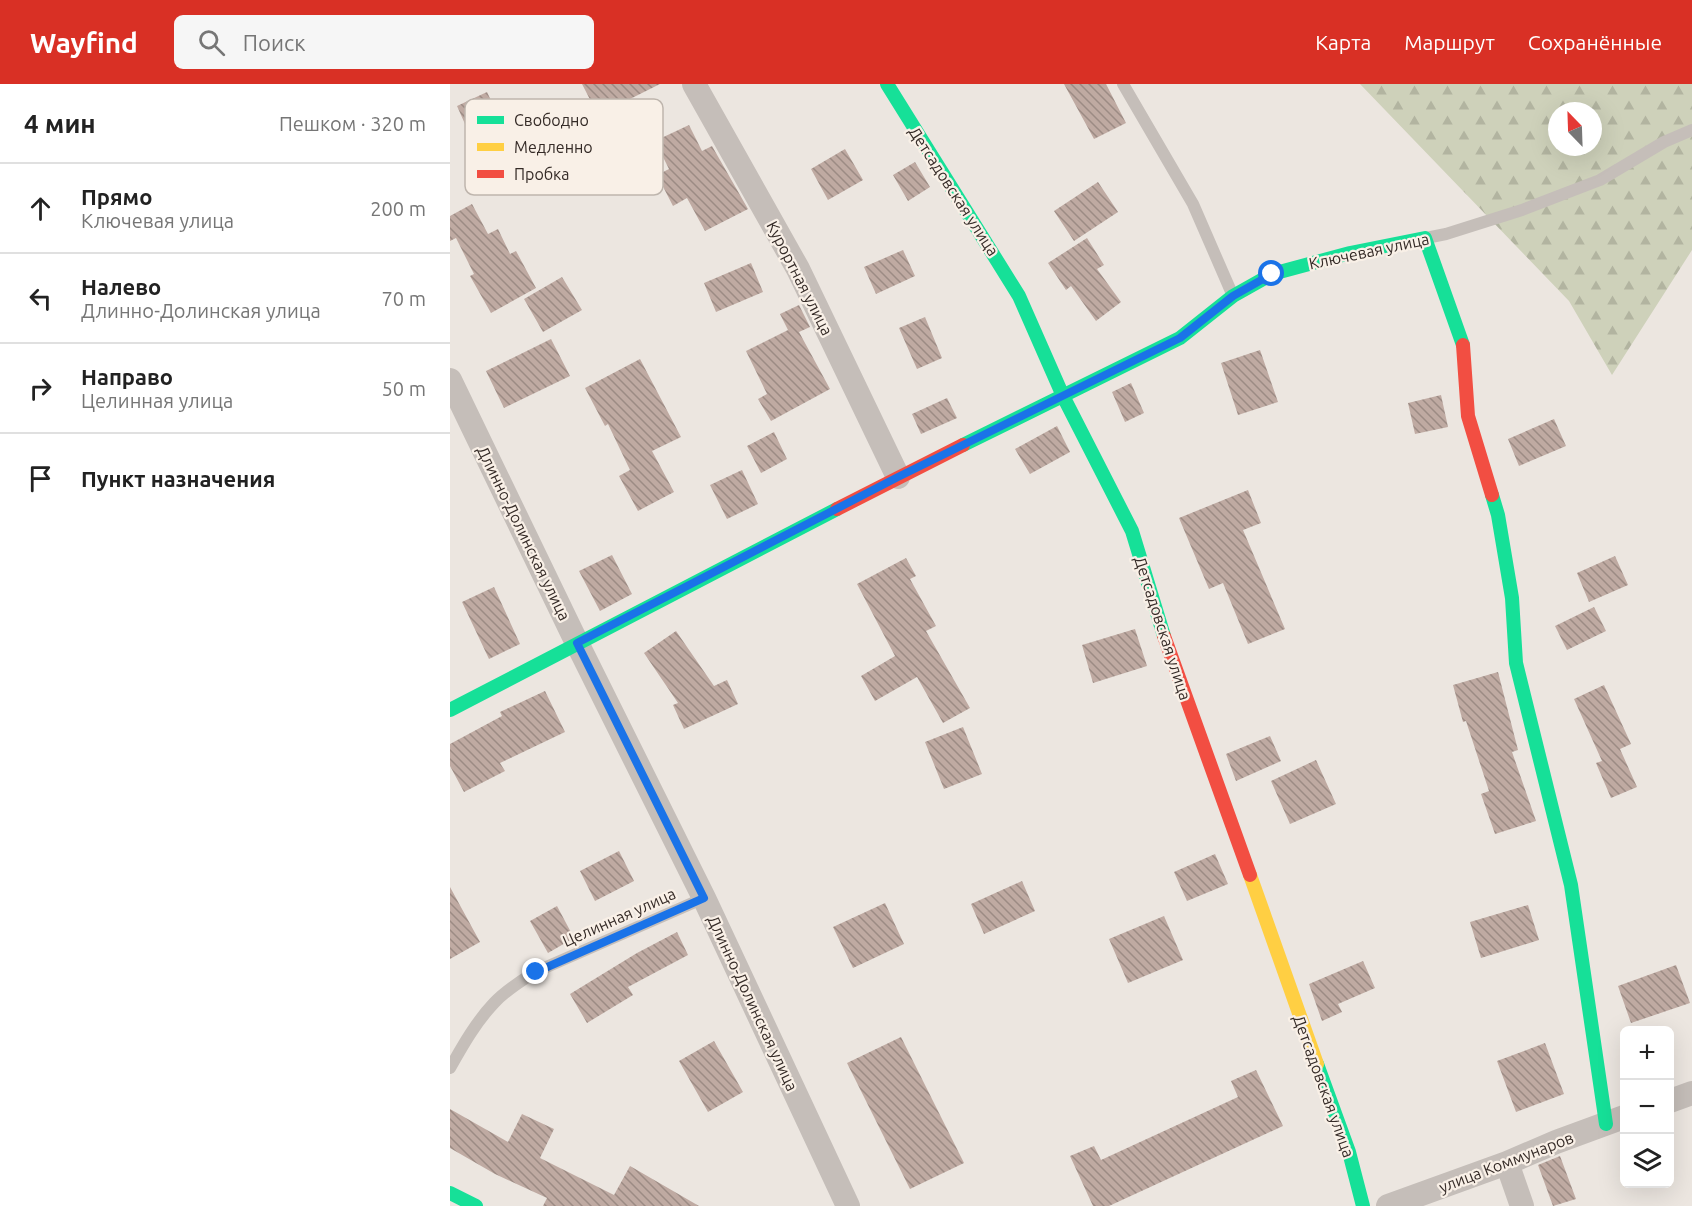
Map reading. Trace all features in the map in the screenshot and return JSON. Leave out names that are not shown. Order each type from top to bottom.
[{"type":"street","name":"Курортная улица","points":[[694,84],[798,269],[898,477]]},
{"type":"street","name":"Детсадовская улица","points":[[887,84],[1019,296],[1063,396],[1132,531],[1155,610],[1349,1152],[1363,1206]]},
{"type":"street","name":"Ключевая улица","points":[[450,710],[898,477],[1180,338],[1233,296],[1272,274],[1350,253],[1425,238]]},
{"type":"street","points":[[1425,238],[1463,346],[1468,416],[1498,515],[1512,597],[1516,663],[1572,885],[1615,1121]]},
{"type":"street","name":"Длинно-Долинская улица","points":[[450,380],[457,412],[577,643],[704,898],[848,1206]]},
{"type":"street","points":[[1674,1100],[1692,1093]]},
{"type":"street","name":"улица Коммунаров","points":[[1388,1206],[1615,1121]]},
{"type":"street","points":[[1507,1163],[1522,1206]]},
{"type":"street","points":[[450,1193],[476,1206]]},
{"type":"lane","points":[[1123,84],[1193,204],[1233,296]]},
{"type":"lane","name":"Ключевая улица","points":[[1425,238],[1446,234],[1522,210],[1600,180],[1664,142],[1692,130]]},
{"type":"lane","name":"Целинная улица","points":[[450,1068],[470,1033],[495,1002],[511,988],[536,972],[704,898]]},
{"type":"green space","points":[[1360,84],[1692,84],[1692,250],[1612,375],[1569,301]]},
{"type":"building","points":[[582,84],[660,84],[630,99],[590,99]]},
{"type":"building","points":[[1064,84],[1106,84],[1126,123],[1094,139]]},
{"type":"building","points":[[487,92],[490,99],[472,99]]},
{"type":"building","points":[[465,102],[465,124],[457,106]]},
{"type":"building","points":[[689,125],[702,151],[712,146],[748,209],[705,231],[687,198],[673,206],[663,187],[663,172],[669,169],[663,157],[663,137]]},
{"type":"building","points":[[845,149],[863,180],[828,200],[811,169]]},
{"type":"building","points":[[915,162],[930,187],[908,201],[893,175]]},
{"type":"building","points":[[1098,182],[1118,212],[1074,241],[1054,211]]},
{"type":"building","points":[[472,204],[488,234],[498,229],[510,254],[516,251],[536,288],[491,313],[470,276],[474,274],[456,238],[450,241],[450,216]]},
{"type":"building","points":[[1087,238],[1104,265],[1097,269],[1121,302],[1096,321],[1071,286],[1066,290],[1048,263]]},
{"type":"building","points":[[903,250],[915,276],[876,294],[864,267]]},
{"type":"building","points":[[751,263],[763,292],[716,312],[704,283]]},
{"type":"building","points":[[562,277],[582,310],[543,332],[524,299]]},
{"type":"building","points":[[799,305],[810,327],[799,332],[830,389],[771,421],[758,399],[767,394],[746,351],[788,330],[780,314]]},
{"type":"building","points":[[925,317],[942,358],[917,369],[899,328]]},
{"type":"building","points":[[551,339],[570,376],[504,408],[486,371]]},
{"type":"building","points":[[1260,350],[1278,402],[1238,415],[1221,363]]},
{"type":"building","points":[[640,359],[681,437],[652,451],[674,492],[638,511],[619,476],[630,470],[608,424],[605,426],[585,388]]},
{"type":"building","points":[[1131,383],[1144,413],[1125,422],[1112,392]]},
{"type":"building","points":[[1441,395],[1448,427],[1415,434],[1408,403]]},
{"type":"building","points":[[947,398],[957,418],[921,434],[912,414]]},
{"type":"building","points":[[1554,419],[1566,446],[1519,466],[1508,439]]},
{"type":"building","points":[[1057,426],[1070,452],[1030,474],[1015,449]]},
{"type":"building","points":[[774,432],[787,459],[761,473],[747,446]]},
{"type":"building","points":[[742,470],[758,504],[727,519],[710,485]]},
{"type":"building","points":[[1248,490],[1261,523],[1243,530],[1285,629],[1248,644],[1223,583],[1209,589],[1179,518]]},
{"type":"building","points":[[612,555],[632,594],[600,611],[579,571]]},
{"type":"building","points":[[1615,556],[1628,585],[1589,602],[1577,573]]},
{"type":"building","points":[[906,558],[916,576],[910,579],[936,626],[926,631],[970,708],[943,723],[917,677],[875,701],[861,676],[895,656],[857,584]]},
{"type":"building","points":[[494,587],[520,644],[489,659],[462,602]]},
{"type":"building","points":[[1594,607],[1606,631],[1567,650],[1555,626]]},
{"type":"building","points":[[1135,629],[1147,666],[1093,683],[1082,645]]},
{"type":"building","points":[[676,631],[714,686],[727,680],[738,704],[684,729],[673,705],[678,703],[644,653]]},
{"type":"building","points":[[1498,672],[1518,750],[1512,752],[1536,821],[1495,834],[1481,794],[1489,791],[1466,721],[1463,722],[1453,685]]},
{"type":"building","points":[[1604,685],[1631,744],[1620,749],[1637,787],[1611,798],[1596,763],[1602,761],[1574,699]]},
{"type":"building","points":[[545,691],[565,732],[500,763],[505,771],[464,792],[450,766],[450,744],[502,716],[500,712]]},
{"type":"building","points":[[963,727],[982,774],[944,789],[925,742]]},
{"type":"building","points":[[1270,736],[1281,761],[1236,781],[1226,754]]},
{"type":"building","points":[[1316,760],[1336,804],[1290,824],[1271,781]]},
{"type":"building","points":[[619,851],[634,881],[595,901],[580,871]]},
{"type":"building","points":[[1215,854],[1228,884],[1187,901],[1174,872]]},
{"type":"building","points":[[1022,881],[1035,911],[984,934],[971,904]]},
{"type":"building","points":[[450,887],[480,942],[450,959]]},
{"type":"building","points":[[885,903],[904,944],[853,968],[833,927]]},
{"type":"building","points":[[1528,905],[1539,940],[1481,958],[1470,922]]},
{"type":"building","points":[[557,906],[574,938],[548,953],[530,921]]},
{"type":"building","points":[[1164,916],[1183,960],[1128,983],[1109,939]]},
{"type":"building","points":[[677,932],[688,955],[628,987],[633,995],[587,1023],[570,994],[637,953]]},
{"type":"building","points":[[1363,961],[1375,988],[1338,1004],[1342,1012],[1322,1021],[1309,984]]},
{"type":"building","points":[[1676,965],[1690,1003],[1631,1023],[1618,986]]},
{"type":"building","points":[[901,1037],[964,1163],[910,1189],[847,1063]]},
{"type":"building","points":[[714,1041],[743,1092],[708,1112],[679,1061]]},
{"type":"building","points":[[1545,1043],[1564,1094],[1516,1112],[1497,1061]]},
{"type":"building","points":[[1256,1070],[1283,1126],[1109,1206],[1093,1206],[1070,1156],[1094,1146],[1101,1160],[1238,1097],[1231,1081]]},
{"type":"building","points":[[450,1109],[508,1142],[522,1114],[554,1129],[540,1158],[614,1195],[630,1166],[699,1206],[543,1206],[547,1198],[495,1174],[450,1148]]},
{"type":"building","points":[[1560,1156],[1576,1199],[1553,1206],[1538,1165]]},
{"type":"traffic: fast","points":[[887,84],[1019,296],[1063,396],[1132,531],[1164,636]]},
{"type":"traffic: fast","points":[[963,445],[1180,338],[1233,296],[1272,274],[1350,253],[1425,238],[1463,345]]},
{"type":"traffic: fast","points":[[1492,495],[1498,515],[1512,598],[1516,663],[1571,885],[1606,1124]]},
{"type":"traffic: fast","points":[[450,710],[837,509]]},
{"type":"traffic: fast","points":[[1317,1064],[1349,1152],[1363,1206]]},
{"type":"traffic: fast","points":[[450,1193],[476,1206]]},
{"type":"traffic: slow","points":[[1250,875],[1317,1064]]},
{"type":"traffic: jam","points":[[1463,345],[1468,416],[1492,495]]},
{"type":"traffic: jam","points":[[837,509],[963,445]]},
{"type":"traffic: jam","points":[[1164,636],[1250,875]]},
{"type":"route","points":[[536,972],[704,898],[577,643],[898,477],[1180,338],[1233,296],[1272,274]]}]
